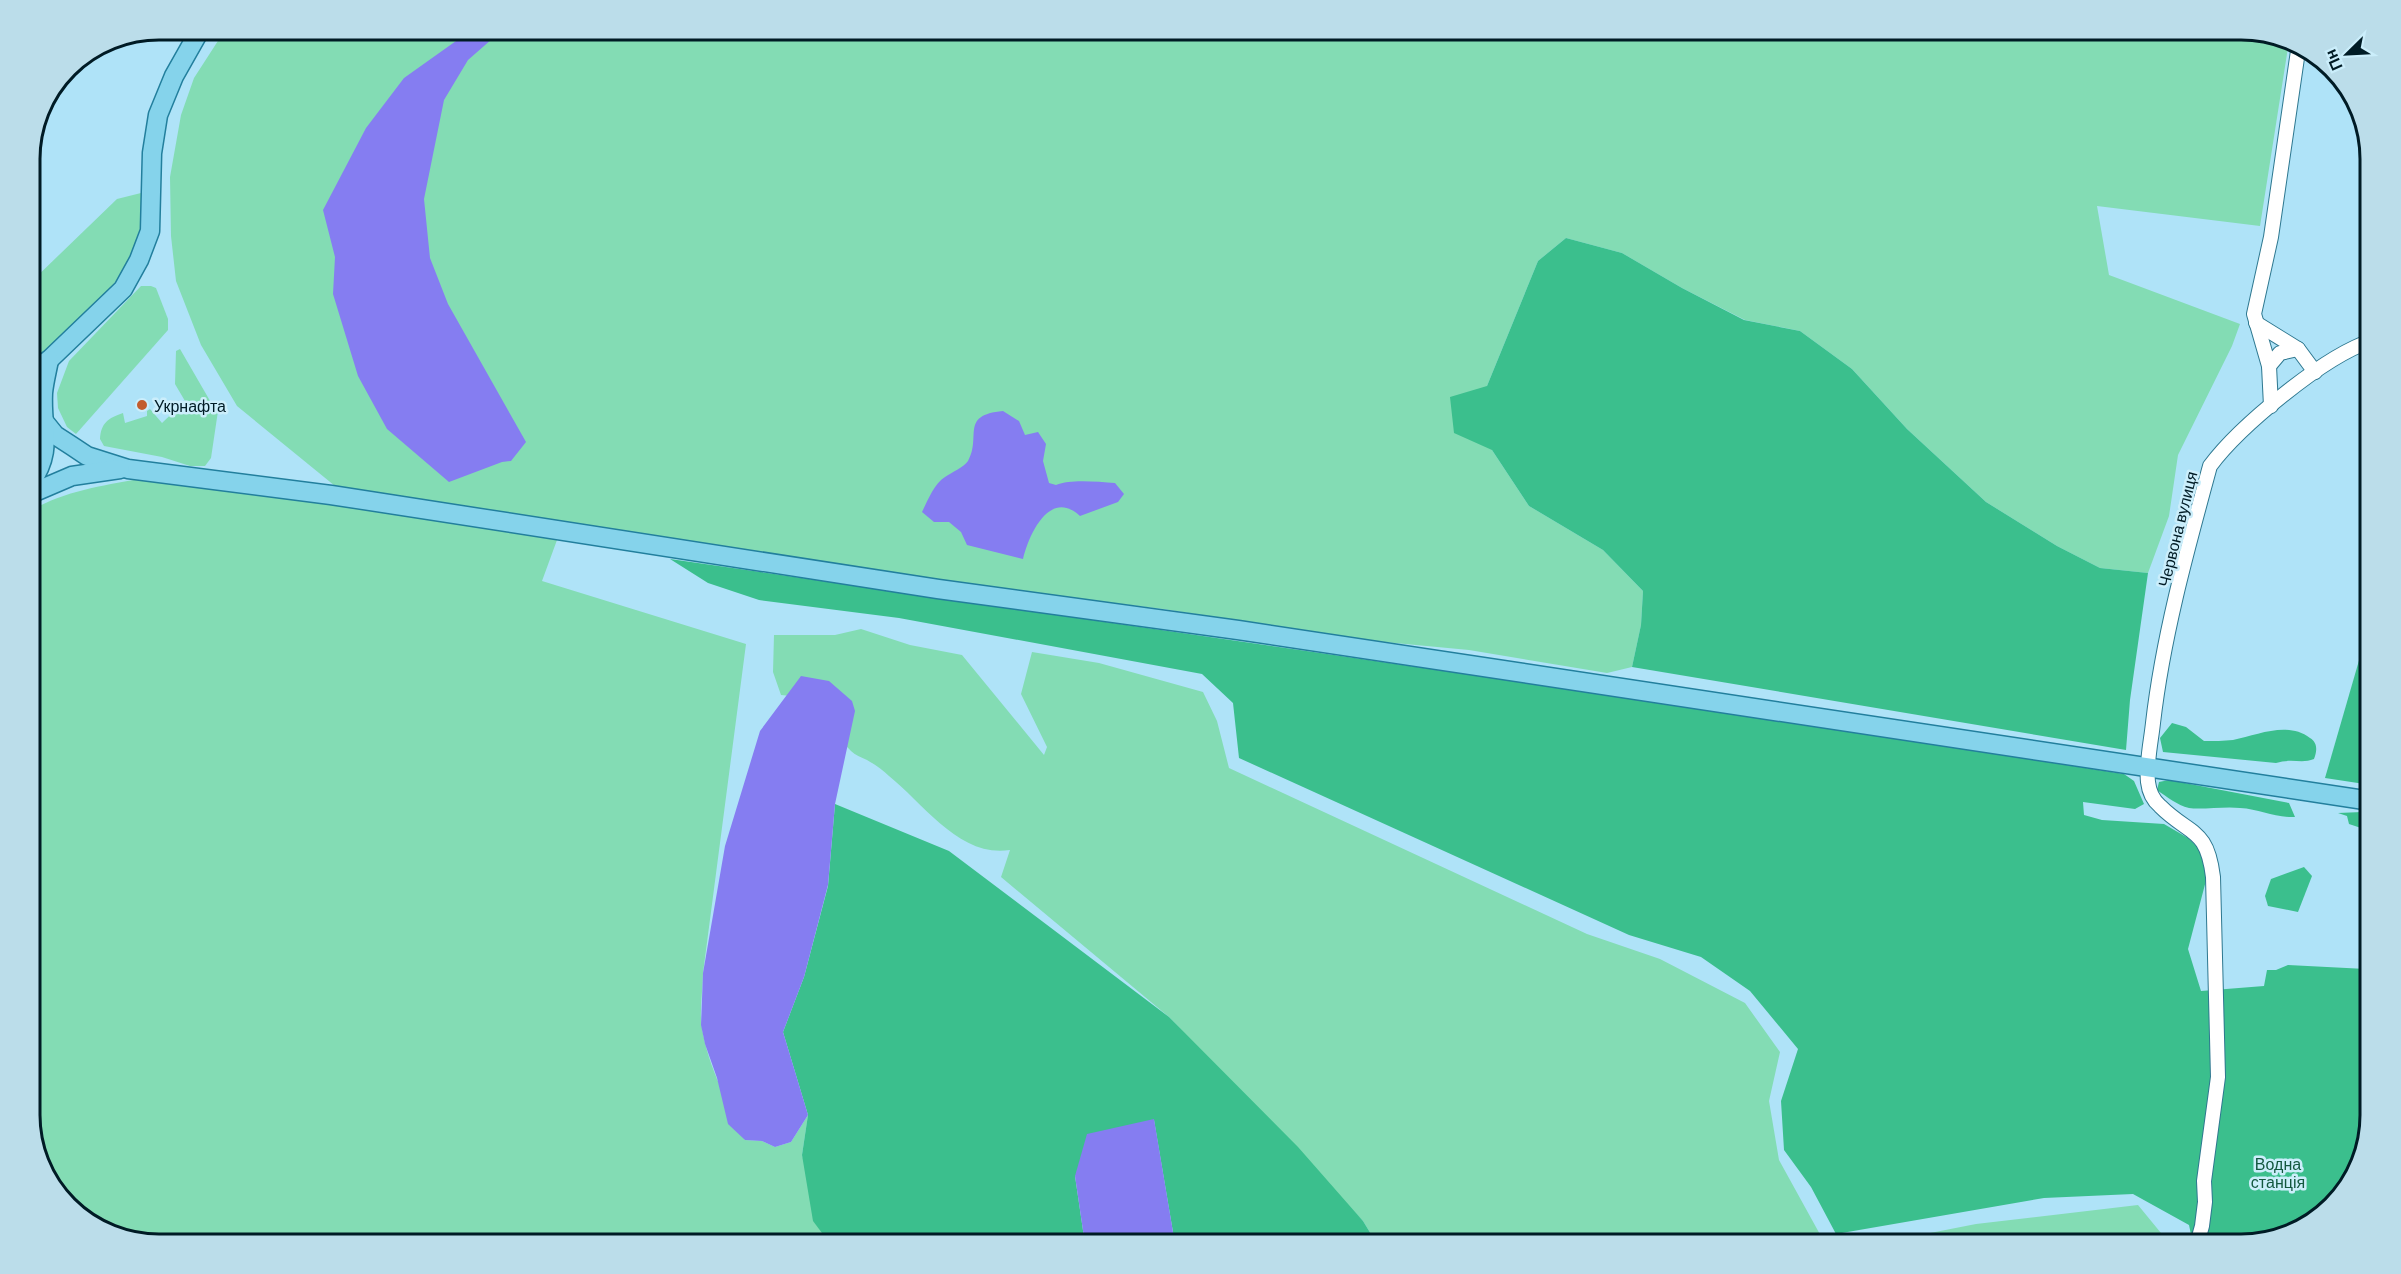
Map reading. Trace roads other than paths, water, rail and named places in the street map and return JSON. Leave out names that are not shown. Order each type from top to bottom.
[{"type":"main road","points":[[41,365],[123,289],[139,260],[150,231],[152,153],[158,115],[174,76],[194,40]]},
{"type":"main road","points":[[41,467],[46,444],[43,391],[49,360]]},
{"type":"main road","points":[[41,417],[55,435],[72,447],[87,456],[128,469],[331,495],[938,590],[1238,630],[2360,799]]},
{"type":"main road","points":[[41,489],[72,476],[128,469]]},
{"type":"street","points":[[2271,406],[2269,366],[2254,314],[2271,237],[2297,55]]},
{"type":"street","points":[[2256,323],[2298,349],[2315,372]]},
{"type":"street","name":"Червона вулиця","points":[[2200,1234],[2205,1202],[2204,1181],[2218,1077],[2213,877],[2210,856],[2204,841],[2166,813],[2154,801],[2148,784],[2148,766],[2166,641],[2210,466],[2223,449],[2271,406],[2338,356],[2360,346]]},
{"type":"street","points":[[2269,366],[2280,353],[2298,349]]},
{"type":"place","name":"Укрнафта","points":[[142,405]]},
{"type":"park label","name":"Водна станція","points":[[2278,1172]]}]
